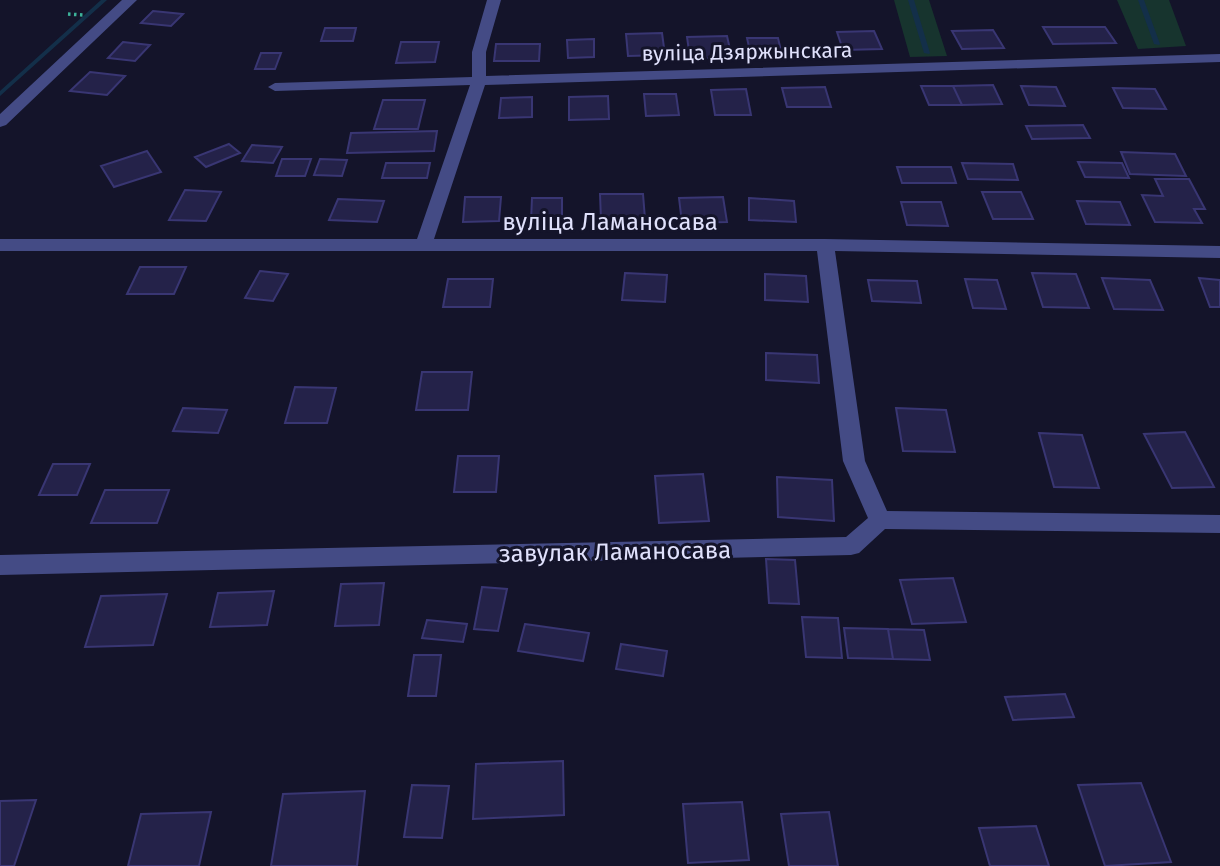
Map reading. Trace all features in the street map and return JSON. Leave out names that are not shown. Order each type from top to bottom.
[{"type":"street","points":[[0,122],[130,0]]},
{"type":"street","points":[[423,247],[479,80],[479,52],[494,0]]},
{"type":"street","name":"вуліца Дзяржынскага","points":[[275,88],[1220,58]]},
{"type":"street","name":"вуліца Ламаносава","points":[[0,245],[825,245],[1220,251]]},
{"type":"street","points":[[825,245],[854,461],[880,520],[1220,524]]},
{"type":"street","name":"завулак Ламаносава","points":[[0,565],[851,546],[880,520]]},
{"type":"green space","points":[[894,0],[929,0],[947,56],[910,57]]},
{"type":"green space","points":[[1117,0],[1169,0],[1186,46],[1138,49]]},
{"type":"building","points":[[153,11],[183,14],[171,26],[141,23]]},
{"type":"building","points":[[1043,27],[1105,27],[1116,43],[1053,44]]},
{"type":"building","points":[[325,28],[356,28],[353,41],[321,41]]},
{"type":"building","points":[[993,30],[1004,48],[962,49],[952,31]]},
{"type":"building","points":[[874,31],[882,49],[843,50],[837,32]]},
{"type":"building","points":[[662,33],[665,55],[628,56],[626,34]]},
{"type":"building","points":[[727,36],[732,58],[690,58],[687,37]]},
{"type":"building","points":[[747,38],[778,38],[782,55],[751,56]]},
{"type":"building","points":[[594,39],[594,57],[568,58],[567,40]]},
{"type":"building","points":[[123,42],[150,45],[135,61],[108,58]]},
{"type":"building","points":[[401,42],[439,42],[435,62],[396,63]]},
{"type":"building","points":[[496,44],[540,44],[539,61],[494,61]]},
{"type":"building","points":[[261,53],[281,53],[275,69],[255,69]]},
{"type":"building","points":[[90,72],[125,76],[107,95],[70,91]]},
{"type":"building","points":[[993,85],[1002,104],[962,105],[953,86]]},
{"type":"building","points":[[921,86],[953,86],[962,105],[929,105]]},
{"type":"building","points":[[1021,86],[1056,87],[1065,106],[1029,105]]},
{"type":"building","points":[[825,87],[831,107],[787,107],[782,88]]},
{"type":"building","points":[[1113,88],[1155,89],[1166,109],[1123,108]]},
{"type":"building","points":[[746,89],[751,115],[715,115],[711,90]]},
{"type":"building","points":[[644,94],[676,94],[679,115],[646,116]]},
{"type":"building","points":[[608,96],[609,119],[569,120],[569,97]]},
{"type":"building","points":[[532,97],[532,117],[499,118],[501,98]]},
{"type":"building","points":[[383,100],[425,100],[418,129],[374,129]]},
{"type":"building","points":[[1083,125],[1090,138],[1032,139],[1026,126]]},
{"type":"building","points":[[437,131],[434,151],[347,153],[351,133]]},
{"type":"building","points":[[229,144],[240,153],[206,167],[195,157]]},
{"type":"building","points":[[252,145],[282,147],[273,163],[242,161]]},
{"type":"building","points":[[147,151],[161,172],[114,187],[101,166]]},
{"type":"building","points":[[1121,152],[1175,154],[1186,176],[1130,174]]},
{"type":"building","points":[[282,159],[311,159],[305,176],[276,176]]},
{"type":"building","points":[[320,159],[347,160],[342,176],[314,175]]},
{"type":"building","points":[[1078,162],[1122,163],[1129,178],[1085,177]]},
{"type":"building","points":[[386,163],[430,163],[427,178],[382,178]]},
{"type":"building","points":[[962,163],[1013,164],[1018,180],[968,179]]},
{"type":"building","points":[[897,167],[951,167],[956,183],[902,183]]},
{"type":"building","points":[[1155,179],[1189,179],[1205,209],[1194,209],[1202,223],[1155,222],[1142,195],[1163,196]]},
{"type":"building","points":[[185,190],[221,192],[206,221],[169,220]]},
{"type":"building","points":[[982,192],[1021,192],[1033,219],[993,219]]},
{"type":"building","points":[[600,194],[643,194],[645,219],[601,220]]},
{"type":"building","points":[[465,197],[501,197],[499,221],[463,222]]},
{"type":"building","points":[[723,197],[727,222],[682,223],[679,198]]},
{"type":"building","points":[[532,198],[562,198],[562,221],[531,221]]},
{"type":"building","points":[[749,198],[794,201],[796,222],[749,220]]},
{"type":"building","points":[[338,199],[384,201],[377,222],[329,220]]},
{"type":"building","points":[[1077,201],[1120,202],[1130,225],[1086,224]]},
{"type":"building","points":[[901,202],[941,202],[948,226],[907,225]]},
{"type":"building","points":[[140,267],[186,267],[174,294],[127,294]]},
{"type":"building","points":[[260,271],[288,274],[273,301],[245,298]]},
{"type":"building","points":[[625,273],[667,275],[665,302],[622,300]]},
{"type":"building","points":[[1032,273],[1076,274],[1089,308],[1043,307]]},
{"type":"building","points":[[765,274],[806,276],[808,302],[765,300]]},
{"type":"building","points":[[1102,278],[1150,280],[1163,310],[1114,309]]},
{"type":"building","points":[[1199,278],[1220,280],[1220,307],[1210,307]]},
{"type":"building","points":[[448,279],[493,279],[490,307],[443,307]]},
{"type":"building","points":[[965,279],[997,280],[1006,309],[973,308]]},
{"type":"building","points":[[868,280],[917,281],[921,303],[872,301]]},
{"type":"building","points":[[766,353],[817,355],[819,383],[766,380]]},
{"type":"building","points":[[422,372],[472,372],[468,410],[416,410]]},
{"type":"building","points":[[295,387],[336,388],[327,423],[285,423]]},
{"type":"building","points":[[183,408],[227,410],[218,433],[173,431]]},
{"type":"building","points":[[896,408],[946,410],[955,452],[903,451]]},
{"type":"building","points":[[1185,432],[1214,487],[1172,488],[1144,434]]},
{"type":"building","points":[[1039,433],[1082,435],[1099,488],[1054,487]]},
{"type":"building","points":[[458,456],[499,456],[496,492],[454,492]]},
{"type":"building","points":[[53,464],[90,464],[77,495],[39,495]]},
{"type":"building","points":[[703,474],[709,521],[659,523],[655,476]]},
{"type":"building","points":[[777,477],[832,480],[834,521],[778,517]]},
{"type":"building","points":[[105,490],[169,490],[157,523],[91,523]]},
{"type":"building","points":[[766,559],[795,560],[799,604],[769,603]]},
{"type":"building","points":[[953,578],[966,622],[912,624],[900,580]]},
{"type":"building","points":[[384,583],[379,625],[335,626],[341,584]]},
{"type":"building","points":[[482,587],[507,589],[498,631],[474,629]]},
{"type":"building","points":[[274,591],[267,625],[210,627],[218,593]]},
{"type":"building","points":[[167,594],[153,645],[85,647],[101,596]]},
{"type":"building","points":[[802,617],[838,618],[842,658],[806,657]]},
{"type":"building","points":[[427,620],[467,624],[463,642],[422,638]]},
{"type":"building","points":[[525,624],[589,633],[583,661],[518,651]]},
{"type":"building","points":[[844,628],[888,629],[893,659],[848,658]]},
{"type":"building","points":[[888,629],[924,630],[930,660],[893,659]]},
{"type":"building","points":[[621,644],[667,651],[663,676],[616,669]]},
{"type":"building","points":[[414,655],[441,655],[436,696],[408,696]]},
{"type":"building","points":[[1065,694],[1074,717],[1013,720],[1005,697]]},
{"type":"building","points":[[563,761],[564,815],[473,819],[476,764]]},
{"type":"building","points":[[1141,783],[1171,862],[1105,866],[1078,785]]},
{"type":"building","points":[[412,785],[449,786],[442,838],[404,837]]},
{"type":"building","points":[[365,791],[357,866],[271,866],[283,794]]},
{"type":"building","points":[[36,800],[14,866],[0,866],[0,801]]},
{"type":"building","points":[[742,802],[749,860],[688,863],[683,804]]},
{"type":"building","points":[[211,812],[199,866],[128,866],[141,814]]},
{"type":"building","points":[[829,812],[838,866],[789,866],[781,814]]},
{"type":"building","points":[[1036,826],[1049,866],[990,866],[979,828]]},
{"type":"waterway","points":[[0,94],[104,0]]},
{"type":"waterway","points":[[911,0],[927,53]]},
{"type":"waterway","points":[[1141,0],[1157,44]]}]
